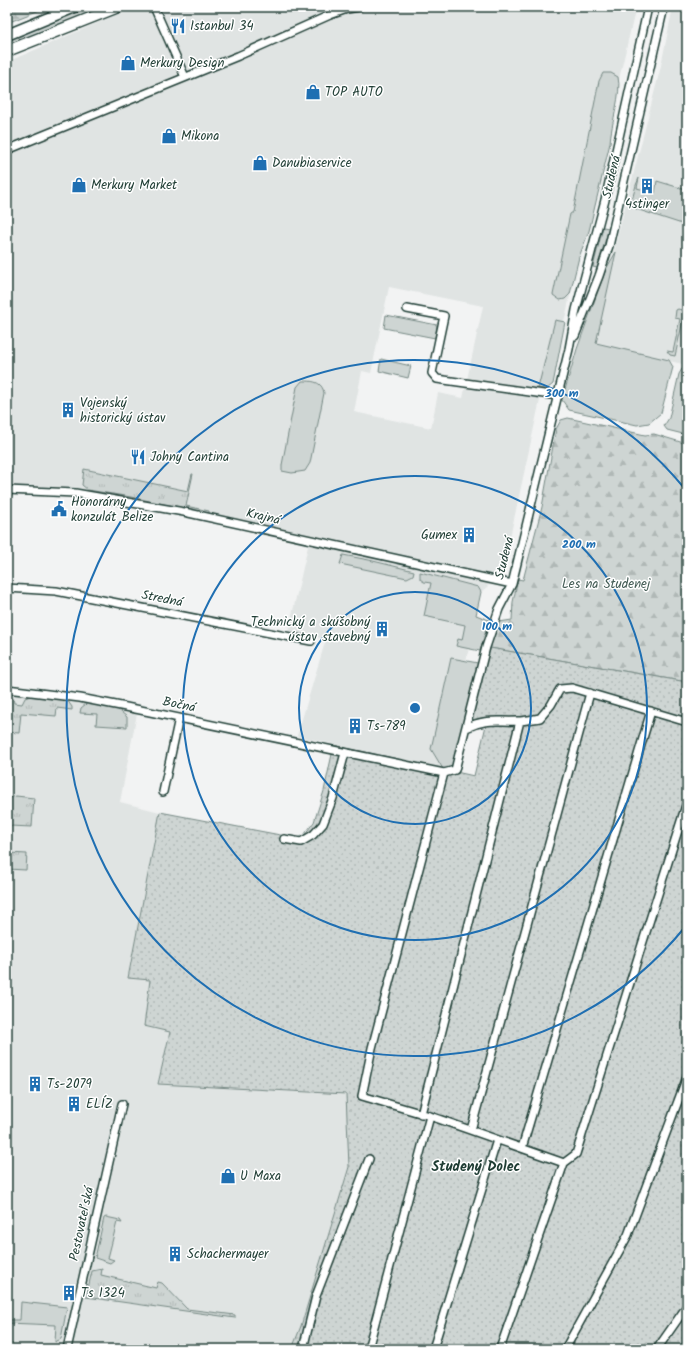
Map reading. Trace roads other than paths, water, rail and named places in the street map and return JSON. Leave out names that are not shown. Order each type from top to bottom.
[{"type":"main road","points":[[7,35],[75,7]]},
{"type":"main road","points":[[7,51],[118,7]]},
{"type":"street","points":[[154,7],[185,77]]},
{"type":"street","points":[[7,150],[185,77],[330,15],[347,9],[359,7]]},
{"type":"street","name":"Studená","points":[[455,770],[486,647],[499,609],[512,584],[569,349],[576,310],[605,200],[648,7]]},
{"type":"street","name":"Studená","points":[[569,349],[599,276],[609,246],[664,7]]},
{"type":"street","points":[[407,308],[444,316],[432,373],[437,379],[558,396]]},
{"type":"street","name":"Krajná","points":[[7,490],[75,493],[199,515],[512,584]]},
{"type":"street","name":"Stredná","points":[[7,588],[56,591],[311,641]]},
{"type":"street","points":[[466,728],[478,722],[520,721],[540,718],[551,704],[560,688],[572,688],[687,722]]},
{"type":"street","name":"Bočná","points":[[7,690],[80,698],[444,773],[455,770]]},
{"type":"street","points":[[471,1130],[590,693]]},
{"type":"street","points":[[522,1148],[651,711]]},
{"type":"street","points":[[163,792],[179,718]]},
{"type":"street","points":[[421,1114],[520,721]]},
{"type":"street","points":[[284,839],[301,842],[313,835],[323,824],[333,798],[345,753]]},
{"type":"street","points":[[444,773],[372,1048],[362,1096],[430,1116],[564,1163]]},
{"type":"street","points":[[500,1349],[564,1163],[576,1154],[687,802]]},
{"type":"street","points":[[565,1349],[628,1235],[687,1077]]},
{"type":"street","name":"Pestovateľská","points":[[67,1349],[122,1104]]},
{"type":"street","points":[[368,1349],[430,1116]]},
{"type":"street","points":[[433,1349],[497,1140]]},
{"type":"street","points":[[303,1349],[316,1296],[369,1159]]},
{"type":"street","points":[[657,1349],[687,1306]]},
{"type":"place","name":"Istanbul 34","points":[[178,26]]},
{"type":"place","name":"Merkury Design","points":[[128,63]]},
{"type":"place","name":"TOP AUTO","points":[[313,92]]},
{"type":"place","name":"Mikona","points":[[169,136]]},
{"type":"place","name":"Danubiaservice","points":[[260,163]]},
{"type":"place","name":"Merkury Market","points":[[79,185]]},
{"type":"place","name":"4stinger","points":[[647,186]]},
{"type":"place","name":"Vojenský historický ústav","points":[[68,410]]},
{"type":"place","name":"Johny Cantina","points":[[138,457]]},
{"type":"place","name":"Honorárny konzulát Belize","points":[[59,509]]},
{"type":"place","name":"Gumex","points":[[469,535]]},
{"type":"place","name":"Technický a skúšobný ústav stavebný","points":[[382,629]]},
{"type":"place","name":"Ts-789","points":[[355,726]]},
{"type":"place","name":"Ts-2079","points":[[35,1084]]},
{"type":"place","name":"ELÍZ","points":[[74,1104]]},
{"type":"place","name":"U Maxa","points":[[228,1176]]},
{"type":"place","name":"Schachermayer","points":[[175,1254]]},
{"type":"place","name":"Ts 1324","points":[[69,1293]]},
{"type":"district","name":"Studený Dolec","points":[[476,1167]]},
{"type":"park label","name":"Les na Studenej","points":[[606,584]]}]
